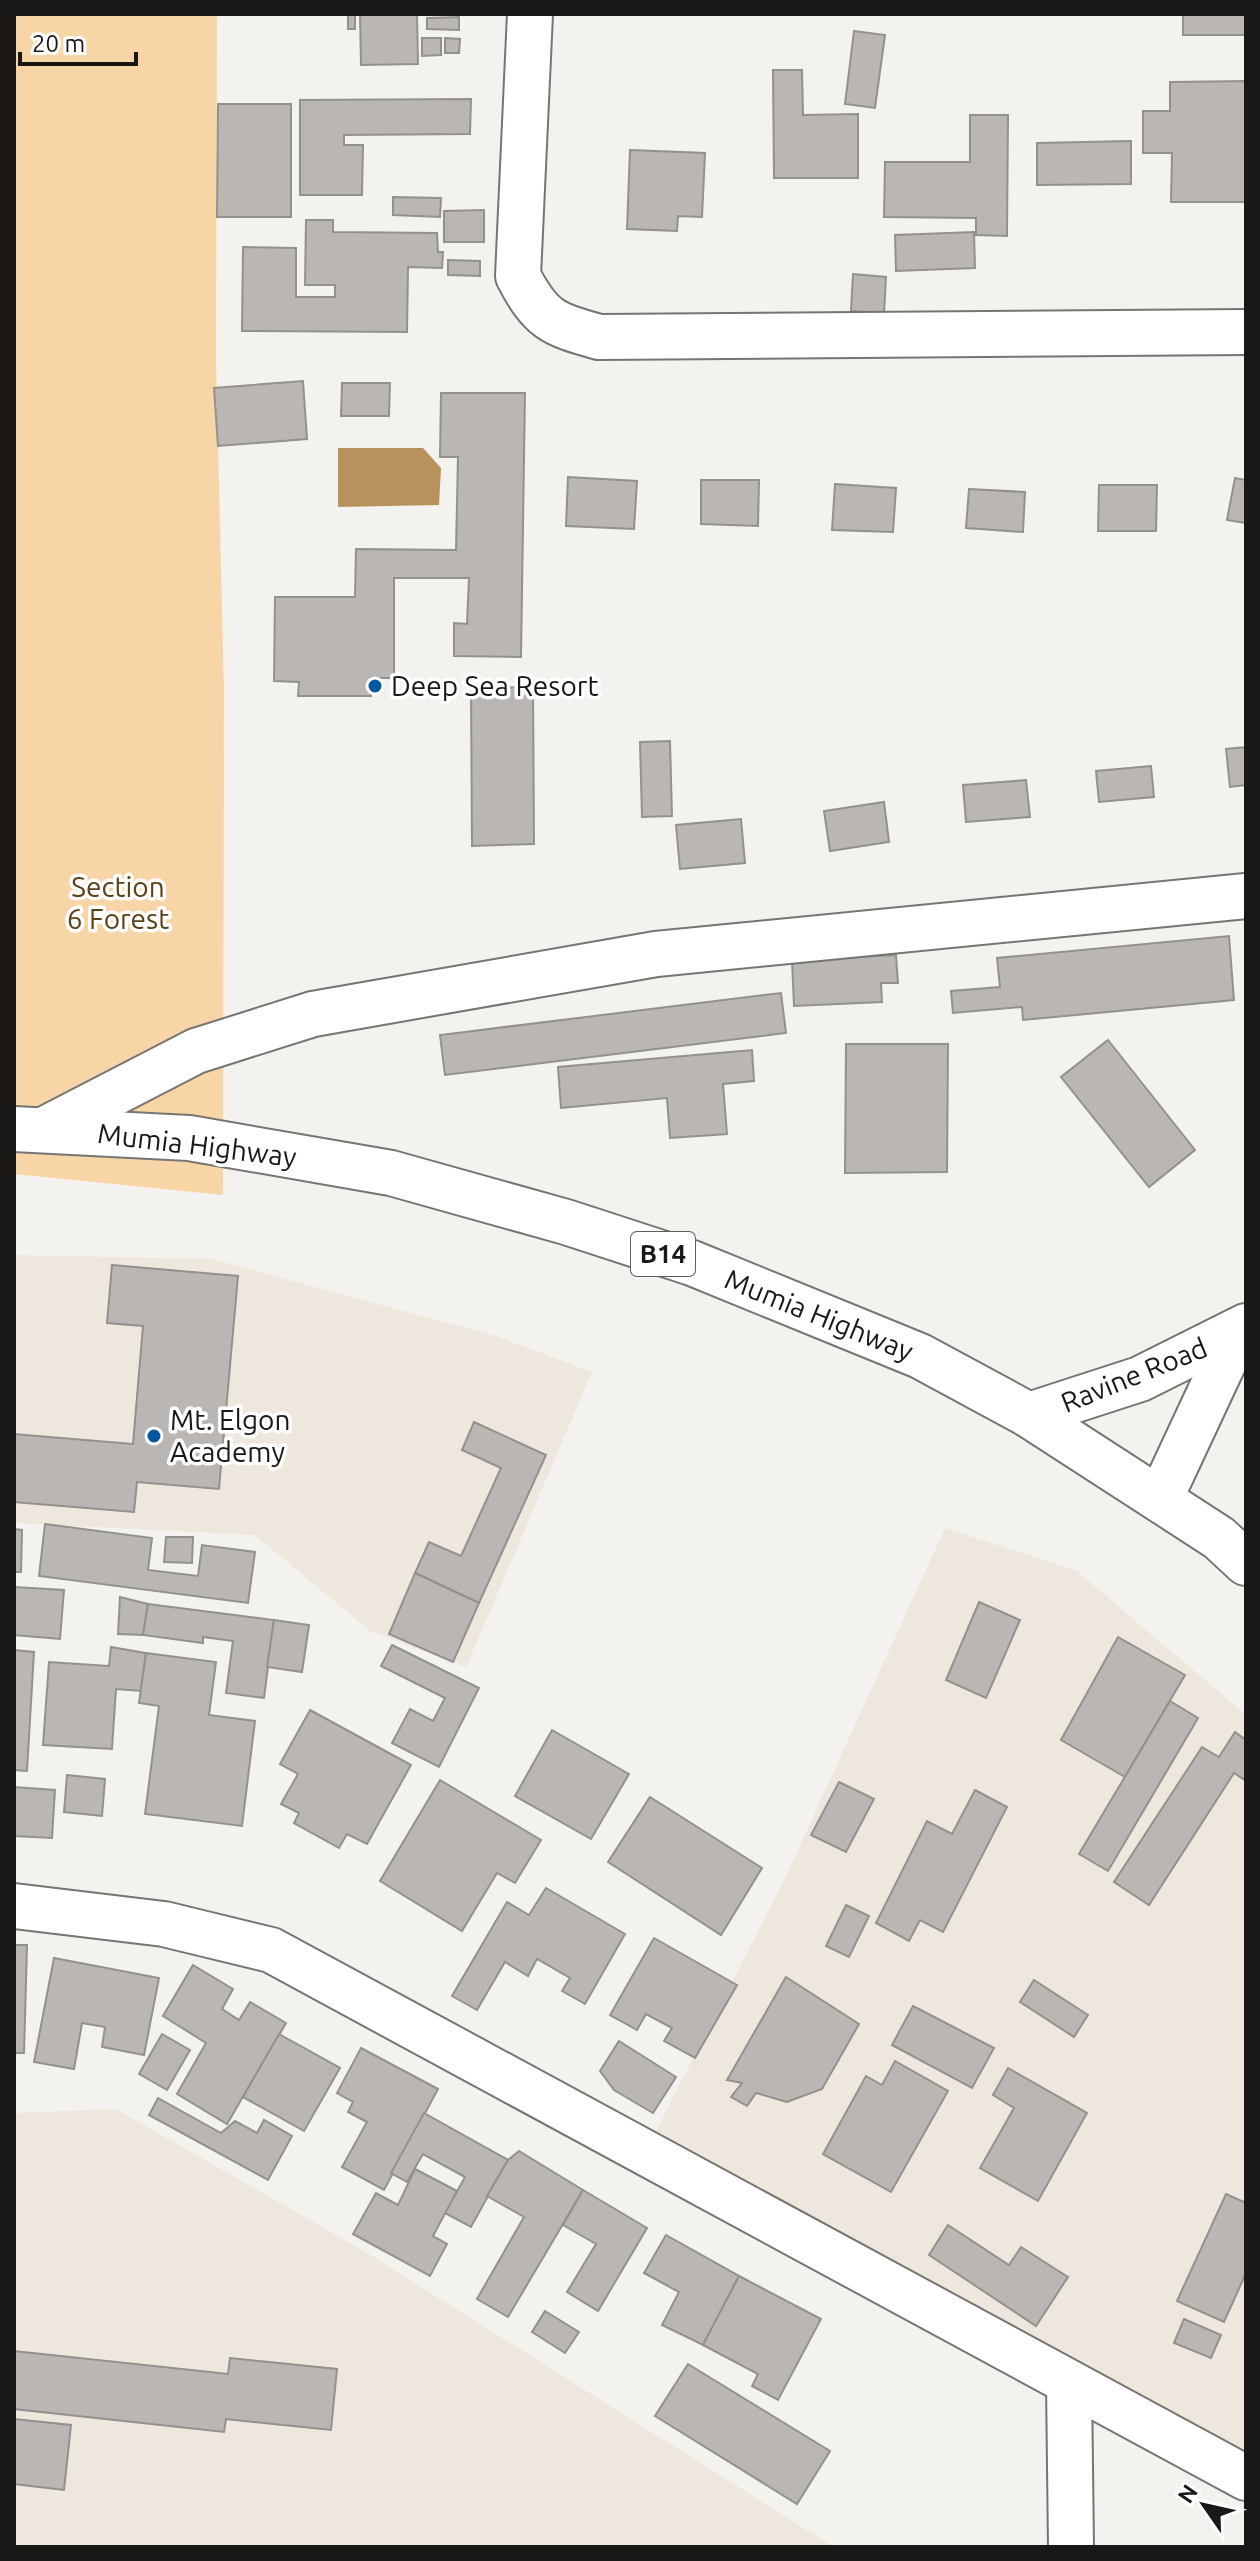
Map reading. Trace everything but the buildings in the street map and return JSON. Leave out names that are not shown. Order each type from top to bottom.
[{"type":"main road","points":[[530,14],[518,276],[535,308],[563,327],[599,337],[1246,332]]},
{"type":"main road","points":[[30,1128],[196,1051],[313,1014],[656,954],[1246,896]]},
{"type":"main road","name":"Mumia Highway","points":[[30,1128],[189,1138],[391,1173],[566,1222],[692,1263],[920,1356],[1029,1415],[1219,1538],[1246,1563]]},
{"type":"main road","name":"Ravine Road","points":[[1029,1415],[1140,1379],[1242,1329]]},
{"type":"main road","name":"Ravine Road","points":[[1160,1499],[1242,1329]]},
{"type":"main road","points":[[14,1906],[164,1924],[271,1950],[1246,2478]]},
{"type":"main road","points":[[1069,2383],[1071,2547]]},
{"type":"shaded area","points":[[338,448],[423,448],[441,468],[439,505],[338,507]]},
{"type":"shaded area","points":[[14,1255],[212,1259],[496,1336],[592,1372],[466,1667],[370,1631],[255,1535],[14,1523]]},
{"type":"shaded area","points":[[945,1528],[1077,1571],[1246,1715],[1246,2460],[656,2131],[786,1876]]},
{"type":"shaded area","points":[[116,2109],[369,2254],[834,2547],[14,2547],[14,2113]]},
{"type":"green space","name":"Section 6 Forest","points":[[14,14],[217,14],[216,361],[224,691],[223,1195],[14,1174]]},
{"type":"place","name":"Deep Sea Resort","points":[[375,686]]},
{"type":"place","name":"Mt. Elgon Academy","points":[[154,1436]]}]
